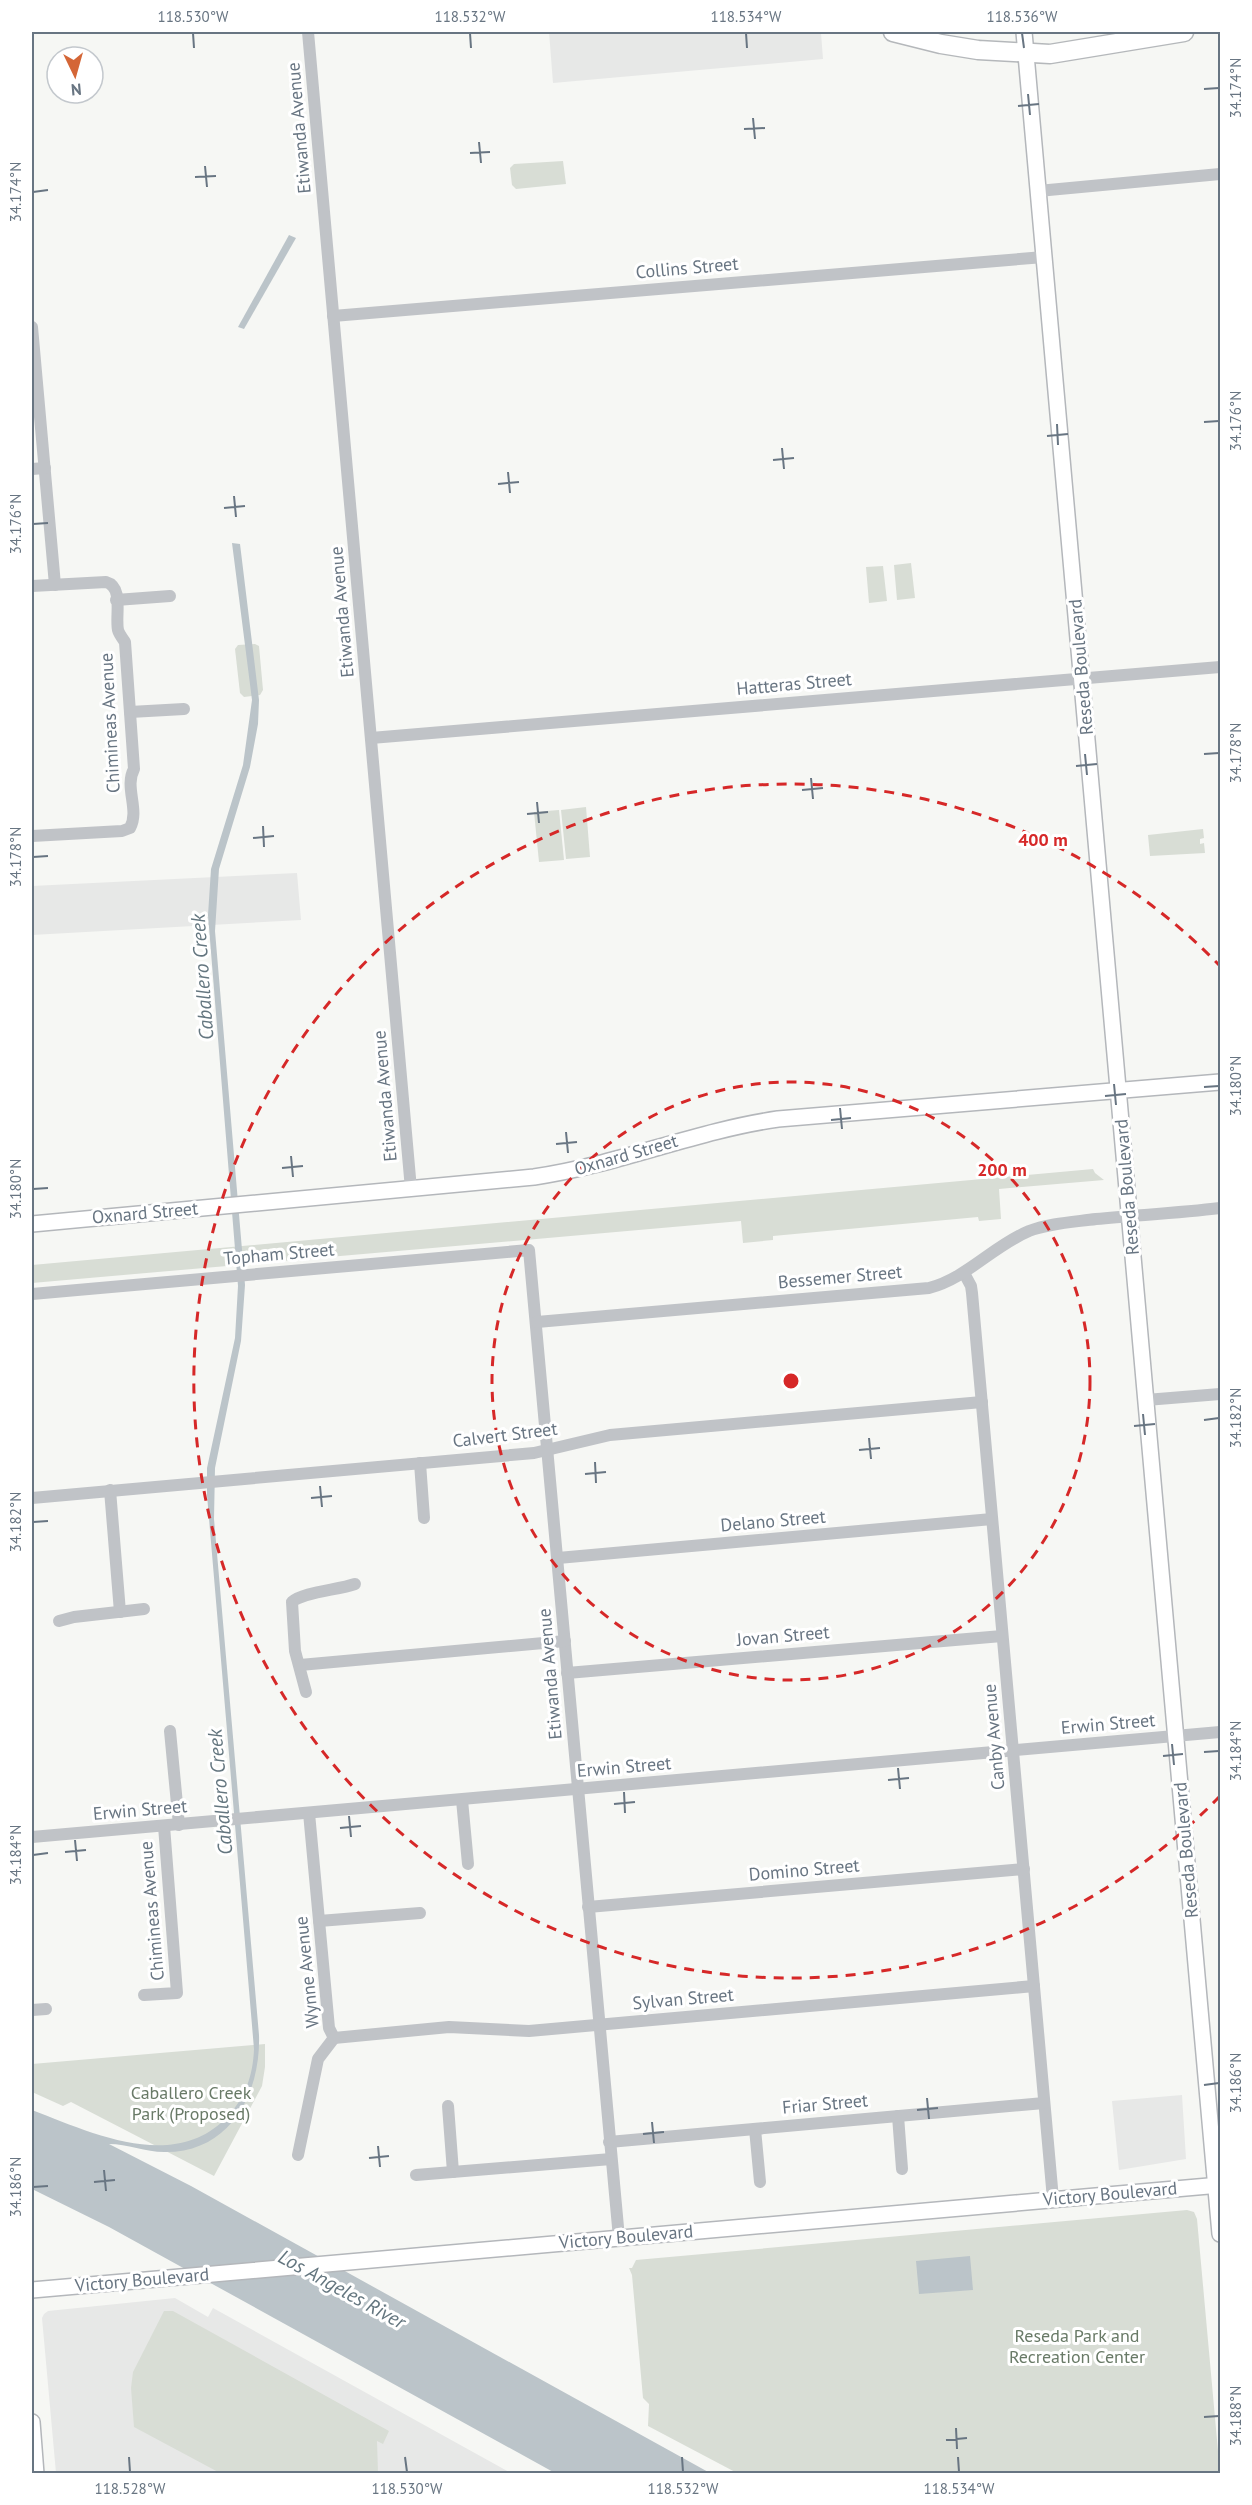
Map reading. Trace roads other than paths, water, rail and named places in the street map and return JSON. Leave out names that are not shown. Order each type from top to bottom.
[{"type":"highway","points":[[893,32],[941,44],[1026,54],[1050,54],[1184,32]]},
{"type":"main road","name":"Reseda Boulevard","points":[[1024,32],[1221,2234]]},
{"type":"main road","name":"Oxnard Street","points":[[32,1224],[559,1173],[719,1129],[772,1120],[1221,1082]]},
{"type":"main road","name":"Victory Boulevard","points":[[32,2290],[1218,2185]]},
{"type":"main road","points":[[32,2422],[36,2474]]},
{"type":"street","name":"Etiwanda Avenue","points":[[308,32],[411,1189]]},
{"type":"street","points":[[1038,190],[1221,174]]},
{"type":"street","name":"Collins Street","points":[[333,316],[1044,256]]},
{"type":"street","points":[[32,327],[55,585],[32,586]]},
{"type":"street","points":[[32,469],[45,468]]},
{"type":"street","name":"Chimineas Avenue","points":[[32,836],[122,831],[130,828],[133,818],[130,776],[134,769],[125,642],[118,630],[115,589],[110,583],[55,585]]},
{"type":"street","points":[[117,600],[171,596]]},
{"type":"street","name":"Hatteras Street","points":[[371,738],[1221,667]]},
{"type":"street","points":[[130,712],[184,709]]},
{"type":"street","points":[[1130,1216],[1221,1208]]},
{"type":"street","name":"Bessemer Street","points":[[537,1322],[929,1288],[941,1285],[964,1273],[1017,1236],[1030,1230],[1053,1224],[1130,1216]]},
{"type":"street","name":"Etiwanda Avenue","points":[[530,1250],[619,2238]]},
{"type":"street","name":"Topham Street","points":[[32,1294],[530,1250]]},
{"type":"street","name":"Canby Avenue","points":[[964,1273],[972,1293],[1053,2199]]},
{"type":"street","points":[[1146,1400],[1221,1394]]},
{"type":"street","name":"Calvert Street","points":[[32,1498],[548,1451],[610,1435],[982,1402]]},
{"type":"street","points":[[420,1463],[424,1518]]},
{"type":"street","points":[[110,1490],[120,1612]]},
{"type":"street","name":"Delano Street","points":[[558,1558],[992,1519]]},
{"type":"street","points":[[306,1692],[295,1651],[292,1602],[300,1596],[338,1590],[355,1584]]},
{"type":"street","points":[[59,1622],[74,1617],[144,1609]]},
{"type":"street","name":"Jovan Street","points":[[567,1673],[1002,1636]]},
{"type":"street","points":[[300,1665],[565,1641]]},
{"type":"street","points":[[170,1731],[179,1825]]},
{"type":"street","name":"Erwin Street","points":[[32,1837],[1221,1732]]},
{"type":"street","points":[[462,1800],[468,1864]]},
{"type":"street","name":"Wynne Avenue","points":[[298,2155],[318,2059],[334,2038],[329,2028],[309,1813]]},
{"type":"street","name":"Chimineas Avenue","points":[[144,1995],[177,1993],[164,1826]]},
{"type":"street","name":"Domino Street","points":[[588,1907],[1024,1869]]},
{"type":"street","points":[[319,1922],[420,1913]]},
{"type":"street","name":"Sylvan Street","points":[[334,2038],[449,2027],[529,2031],[1034,1986]]},
{"type":"street","points":[[32,2010],[46,2009]]},
{"type":"street","name":"Friar Street","points":[[609,2142],[1044,2103]]},
{"type":"street","points":[[448,2106],[453,2172]]},
{"type":"street","points":[[898,2116],[902,2169]]},
{"type":"street","points":[[755,2128],[760,2182]]},
{"type":"street","points":[[416,2175],[611,2159]]},
{"type":"water","points":[[289,235],[296,238],[244,329],[238,327]]},
{"type":"water","name":"Los Angeles River","points":[[232,543],[240,544],[259,700],[258,724],[250,767],[219,869],[215,931],[245,1285],[241,1341],[215,1468],[214,1519],[259,2035],[258,2057],[247,2098],[237,2116],[224,2131],[207,2142],[187,2150],[164,2152],[109,2144],[191,2186],[710,2473],[555,2473],[109,2227],[32,2189],[32,2110],[79,2128],[130,2143],[156,2145],[181,2143],[204,2135],[232,2111],[247,2087],[253,2059],[254,2049],[207,1495],[207,1468],[235,1338],[238,1286],[208,915],[211,869],[243,765],[252,700]]},
{"type":"water","points":[[970,2256],[973,2290],[919,2294],[916,2261]]},
{"type":"water label","name":"Caballero Creek","points":[[202,977]]},
{"type":"water label","name":"Caballero Creek","points":[[220,1792]]},
{"type":"park label","name":"Caballero Creek Park (Proposed)","points":[[191,2103]]},
{"type":"park label","name":"Reseda Park and Recreation Center","points":[[1077,2346]]}]
